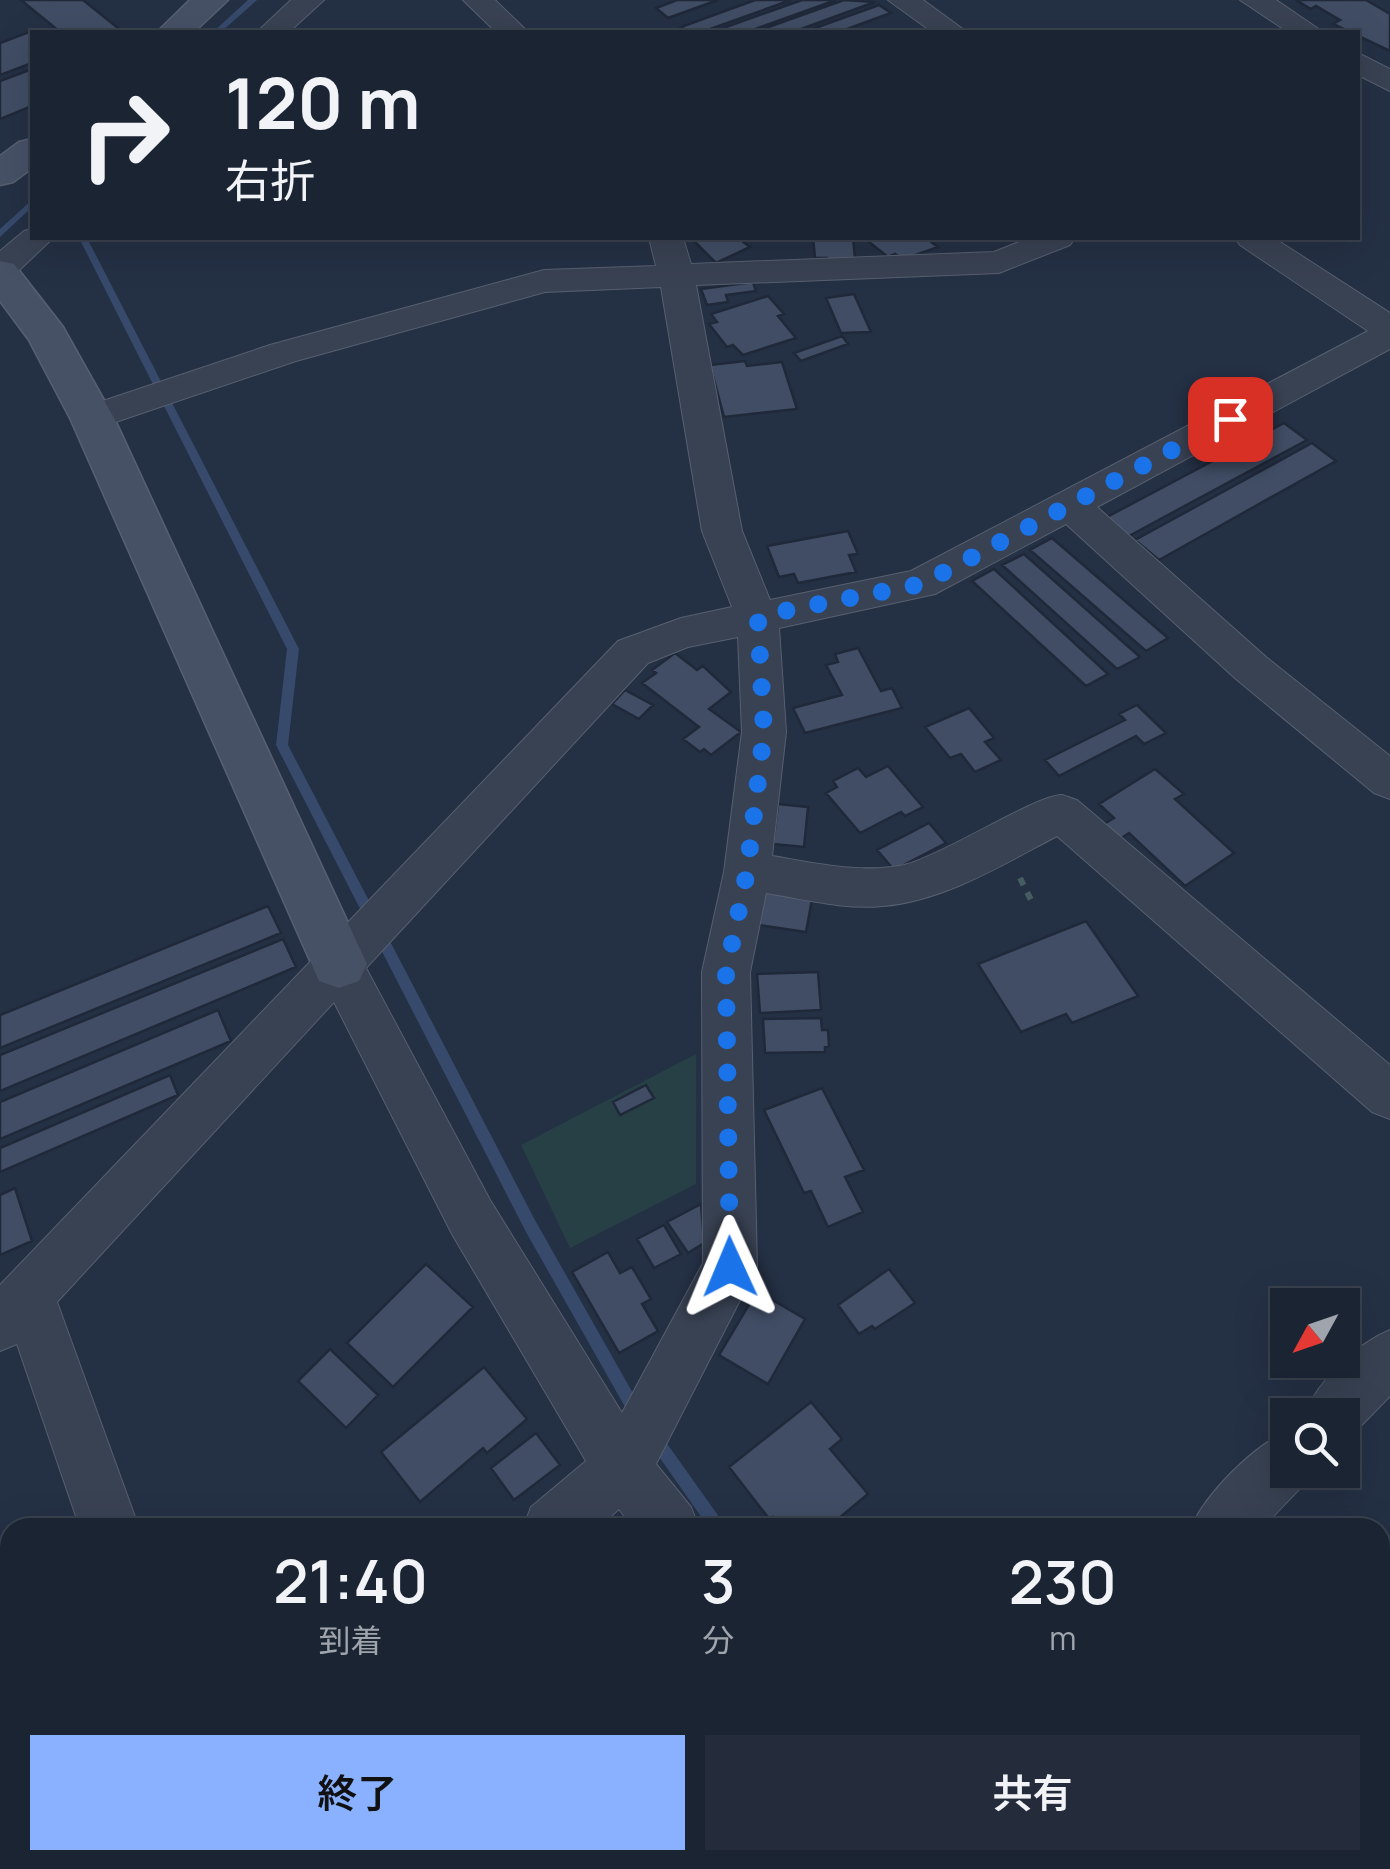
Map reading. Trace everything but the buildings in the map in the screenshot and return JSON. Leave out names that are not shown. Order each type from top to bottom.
[{"type":"street","points":[[176,30],[211,0]]},
{"type":"street","points":[[274,30],[309,0]]},
{"type":"street","points":[[478,0],[511,30]]},
{"type":"street","points":[[903,0],[949,30]]},
{"type":"street","points":[[1254,0],[1305,30]]},
{"type":"street","points":[[1360,63],[1390,82]]},
{"type":"street","points":[[0,174],[30,152]]},
{"type":"street","points":[[34,240],[0,271],[48,336],[92,418],[339,964],[471,1217],[623,1468],[662,1518]]},
{"type":"street","points":[[564,1518],[623,1468],[730,1267],[726,972],[747,872],[764,732],[758,620],[722,531],[667,240]]},
{"type":"street","points":[[92,418],[283,354],[544,281],[1000,262],[1053,240]]},
{"type":"street","points":[[106,1518],[13,1310],[633,652],[664,637],[922,584],[1390,331],[1255,240]]},
{"type":"street","points":[[1070,505],[1251,668],[1390,781]]},
{"type":"street","points":[[747,872],[835,886],[889,887],[926,876],[1061,813],[1390,1096]]},
{"type":"street","points":[[1349,1398],[1390,1357]]},
{"type":"street","points":[[1230,1518],[1270,1478]]},
{"type":"path","points":[[1019,876],[1033,904]]},
{"type":"green space","points":[[696,1054],[696,1184],[570,1248],[521,1145]]},
{"type":"waterway","points":[[219,30],[253,0]]},
{"type":"waterway","points":[[0,234],[30,205]]},
{"type":"waterway","points":[[84,240],[293,649],[282,745],[531,1227],[638,1416]]},
{"type":"waterway","points":[[653,1436],[712,1518]]},
{"type":"route","points":[[730,1267],[726,972],[747,872],[764,732],[758,620],[788,610],[922,584],[1230,419]]}]
